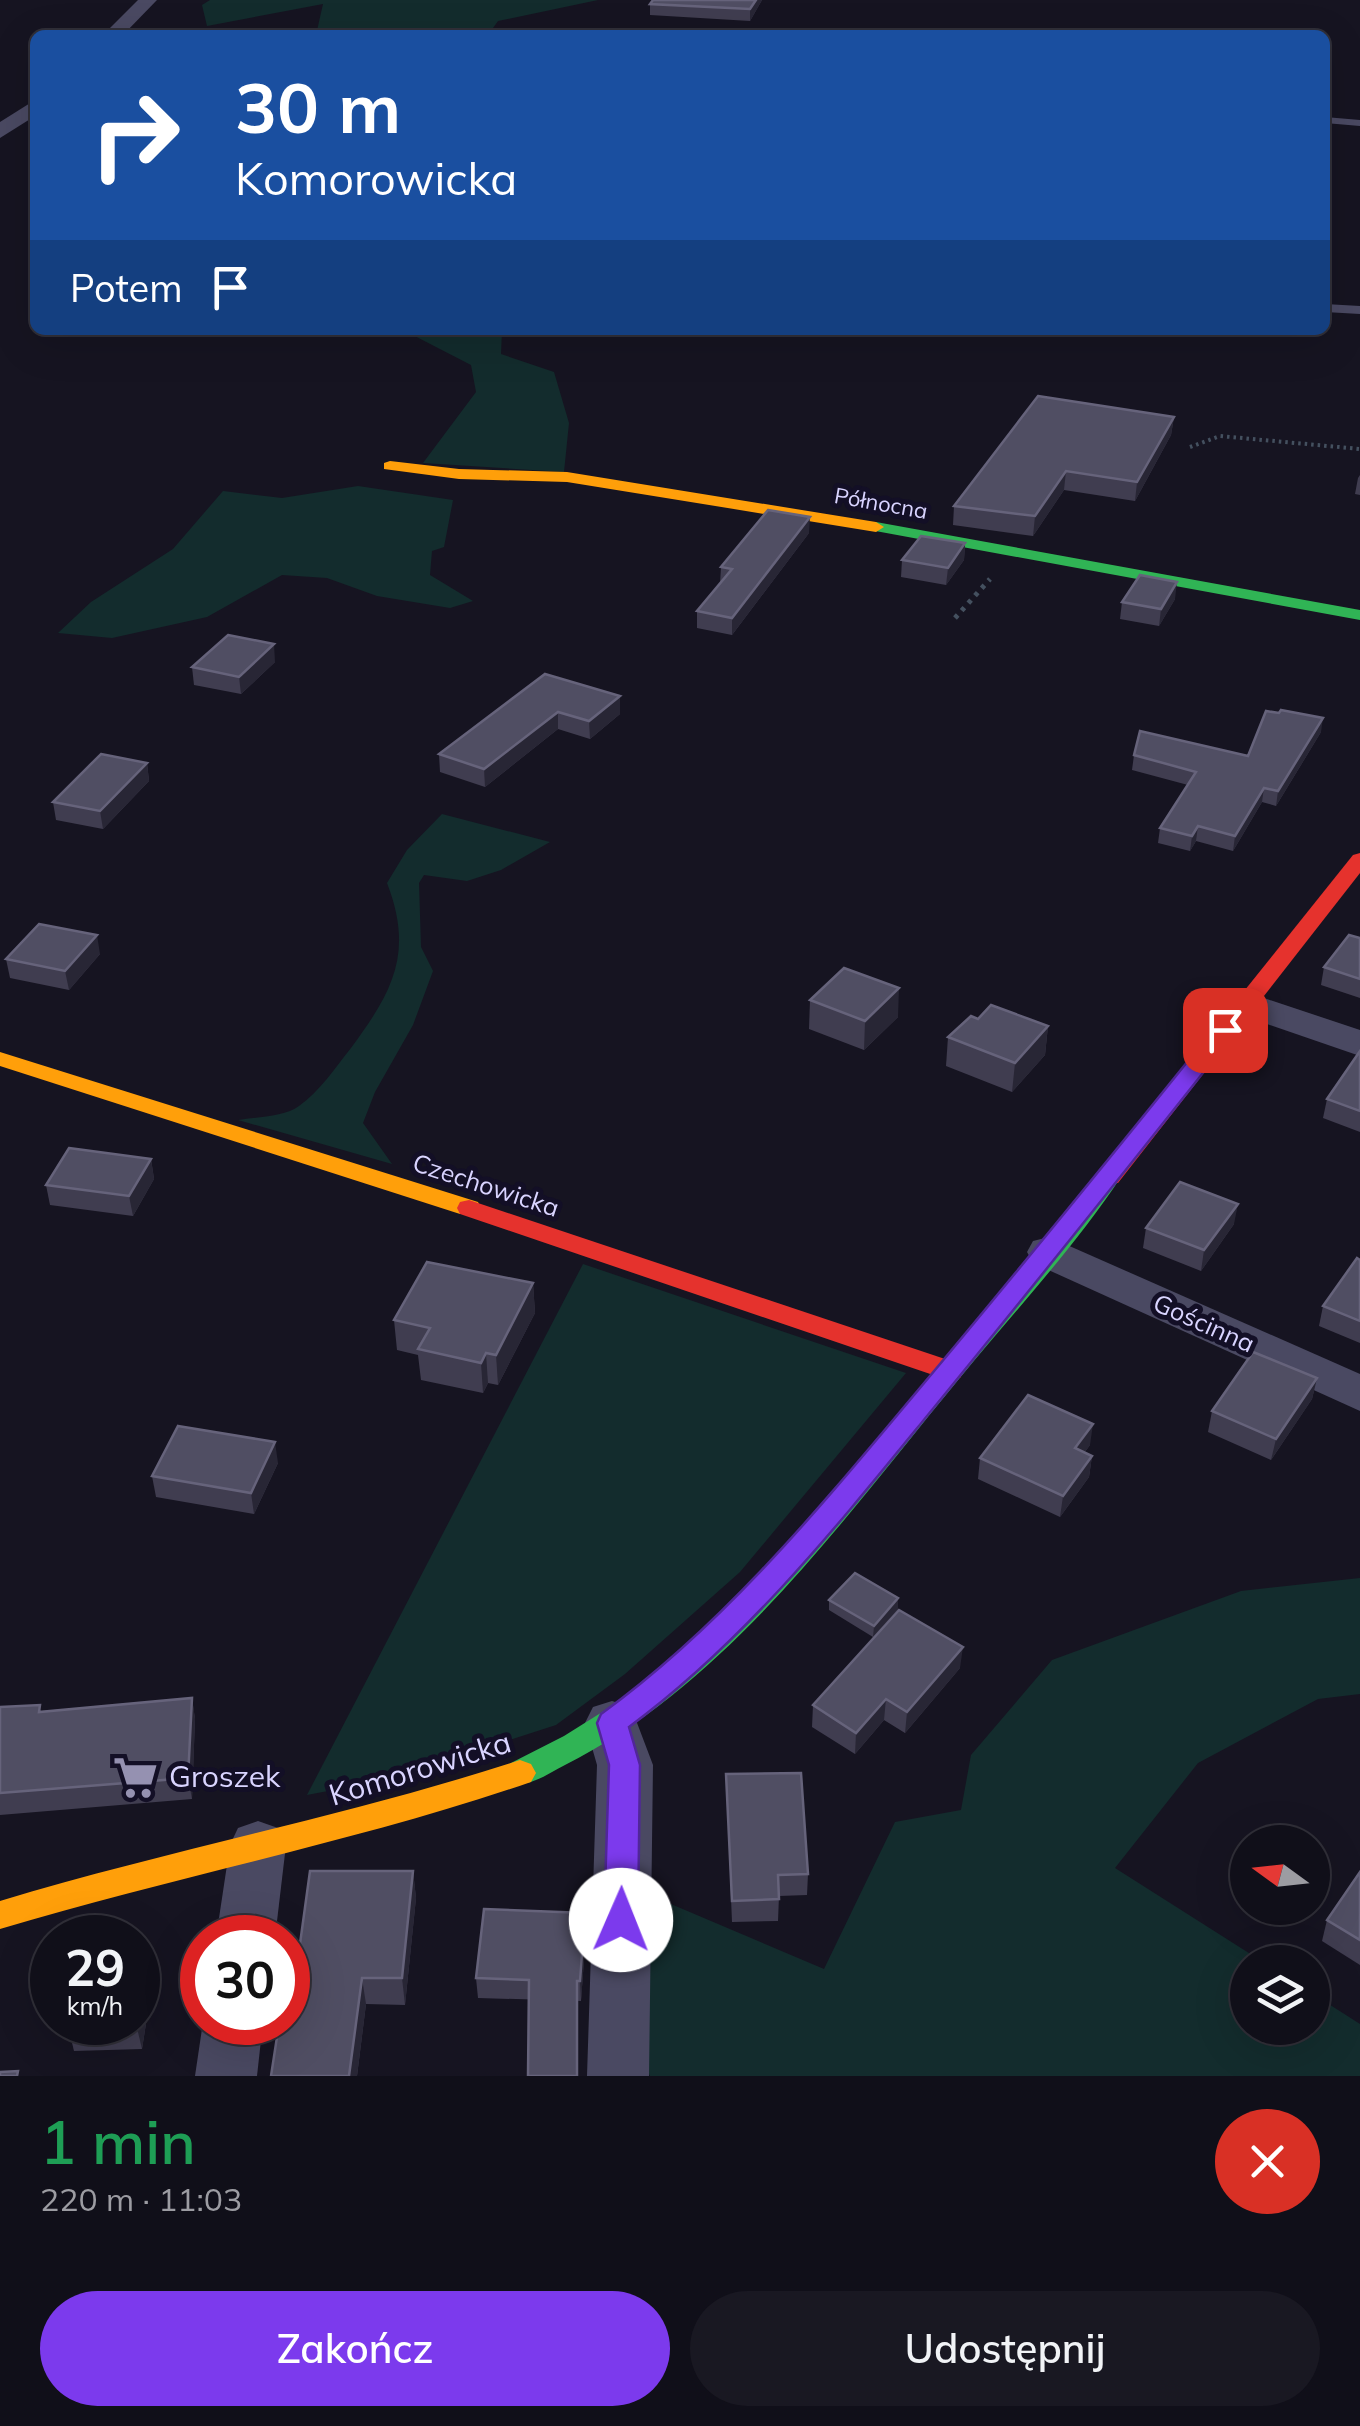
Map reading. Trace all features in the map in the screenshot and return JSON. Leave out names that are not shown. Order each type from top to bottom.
[{"type":"street","points":[[117,30],[148,0]]},
{"type":"street","points":[[0,132],[30,110]]},
{"type":"street","name":"Północna","points":[[390,466],[459,474],[567,477],[1360,614]]},
{"type":"street","name":"Komorowicka","points":[[0,1915],[72,1892],[421,1806],[488,1785],[541,1764],[612,1723],[668,1682],[717,1636],[952,1371],[1360,859]]},
{"type":"street","points":[[1246,1004],[1360,1044]]},
{"type":"street","name":"Czechowicka","points":[[0,1059],[571,1241],[952,1371]]},
{"type":"street","name":"Gościnna","points":[[1048,1252],[1360,1394]]},
{"type":"street","points":[[612,1723],[624,1765],[618,2076]]},
{"type":"street","points":[[248,1915],[258,1845]]},
{"type":"street","points":[[226,2076],[230,2045]]},
{"type":"lane","points":[[1330,121],[1360,124]]},
{"type":"lane","points":[[1330,308],[1360,310]]},
{"type":"path","points":[[1190,447],[1220,436],[1360,449]]},
{"type":"path","points":[[955,618],[1014,552]]},
{"type":"green space","points":[[210,0],[598,0],[498,21],[492,30],[317,30],[323,4],[207,26],[202,5]]},
{"type":"green space","points":[[413,335],[502,335],[501,354],[554,372],[569,423],[564,472],[423,463],[476,392],[471,365]]},
{"type":"green space","points":[[358,486],[453,500],[444,547],[432,551],[430,575],[473,601],[450,608],[377,596],[327,578],[282,575],[207,617],[112,638],[58,633],[91,602],[173,549],[223,491],[282,498]]},
{"type":"green space","points":[[442,814],[550,842],[501,870],[467,881],[424,875],[419,883],[421,947],[433,971],[413,1025],[375,1092],[363,1123],[392,1164],[238,1120],[278,1114],[299,1106],[327,1079],[366,1027],[388,989],[399,951],[399,930],[387,883],[407,850]]},
{"type":"green space","points":[[583,1264],[906,1373],[740,1572],[625,1674],[556,1725],[390,1779],[307,1795]]},
{"type":"green space","points":[[1360,1578],[1360,1694],[1318,1699],[1198,1763],[1115,1868],[1236,1945],[1230,1945],[1230,2045],[1330,2045],[1330,2005],[1360,2024],[1360,2076],[650,2076],[645,2067],[652,1896],[824,1969],[895,1822],[961,1810],[971,1755],[1052,1660],[1241,1591]]},
{"type":"building","points":[[653,0],[756,0],[750,9],[650,4]]},
{"type":"building","points":[[1038,396],[1174,417],[1137,482],[1066,471],[1035,516],[954,506]]},
{"type":"building","points":[[768,510],[810,517],[732,618],[697,611],[732,569],[721,567]]},
{"type":"building","points":[[921,536],[965,543],[948,568],[902,560]]},
{"type":"building","points":[[1140,575],[1177,582],[1161,609],[1122,602]]},
{"type":"building","points":[[228,635],[274,644],[239,677],[192,667]]},
{"type":"building","points":[[545,674],[620,696],[589,721],[558,712],[484,769],[439,754]]},
{"type":"building","points":[[1266,711],[1323,718],[1278,791],[1264,788],[1235,836],[1198,826],[1192,836],[1160,828],[1196,772],[1134,755],[1140,731],[1248,756]]},
{"type":"building","points":[[101,754],[147,763],[100,811],[53,802]]},
{"type":"building","points":[[39,924],[97,935],[65,971],[6,959]]},
{"type":"building","points":[[1349,935],[1360,938],[1360,979],[1324,967]]},
{"type":"building","points":[[844,968],[899,988],[865,1021],[810,1000]]},
{"type":"building","points":[[991,1005],[1048,1026],[1015,1063],[948,1037],[971,1016],[978,1019]]},
{"type":"building","points":[[1360,1051],[1360,1111],[1327,1099]]},
{"type":"building","points":[[69,1148],[151,1159],[129,1196],[46,1185]]},
{"type":"building","points":[[1180,1182],[1238,1204],[1204,1250],[1146,1228]]},
{"type":"building","points":[[1357,1258],[1360,1260],[1360,1321],[1323,1306]]},
{"type":"building","points":[[427,1262],[533,1283],[496,1355],[486,1353],[481,1363],[418,1349],[430,1328],[394,1320]]},
{"type":"building","points":[[1253,1352],[1317,1378],[1276,1439],[1212,1411]]},
{"type":"building","points":[[1028,1395],[1093,1424],[1075,1448],[1092,1456],[1063,1496],[980,1458]]},
{"type":"building","points":[[178,1426],[275,1442],[251,1493],[152,1476]]},
{"type":"building","points":[[855,1573],[898,1598],[874,1626],[829,1600]]},
{"type":"building","points":[[899,1610],[963,1647],[907,1712],[886,1699],[856,1733],[813,1705]]},
{"type":"building","points":[[192,1698],[188,1778],[0,1793],[0,1707],[40,1705],[39,1712]]},
{"type":"building","points":[[801,1773],[808,1874],[778,1875],[779,1899],[732,1901],[726,1774]]},
{"type":"building","points":[[310,1871],[413,1871],[402,1978],[362,1978],[349,2076],[271,2076],[276,2045],[310,2045],[310,1915],[304,1915]]},
{"type":"building","points":[[1360,1872],[1360,1940],[1330,1922],[1330,1916]]},
{"type":"building","points":[[484,1909],[585,1913],[577,1981],[577,2076],[528,2076],[529,1980],[476,1978]]},
{"type":"building","points":[[18,2071],[17,2076],[0,2076],[0,2072]]},
{"type":"traffic: fast","points":[[876,527],[1360,615]]},
{"type":"traffic: fast","points":[[520,1773],[626,1713],[719,1635],[842,1500],[1109,1177]]},
{"type":"traffic: slow","points":[[390,466],[459,474],[567,477],[876,527]]},
{"type":"traffic: slow","points":[[0,1059],[469,1208]]},
{"type":"traffic: slow","points":[[0,1915],[120,1879],[420,1806],[520,1773]]},
{"type":"traffic: jam","points":[[1109,1177],[1360,859]]},
{"type":"traffic: jam","points":[[469,1208],[951,1371]]},
{"type":"place","name":"Groszek","points":[[136,1777]]},
{"type":"route","points":[[621,1920],[624,1765],[612,1723],[668,1682],[717,1636],[846,1494],[952,1371],[1225,1030]]}]
